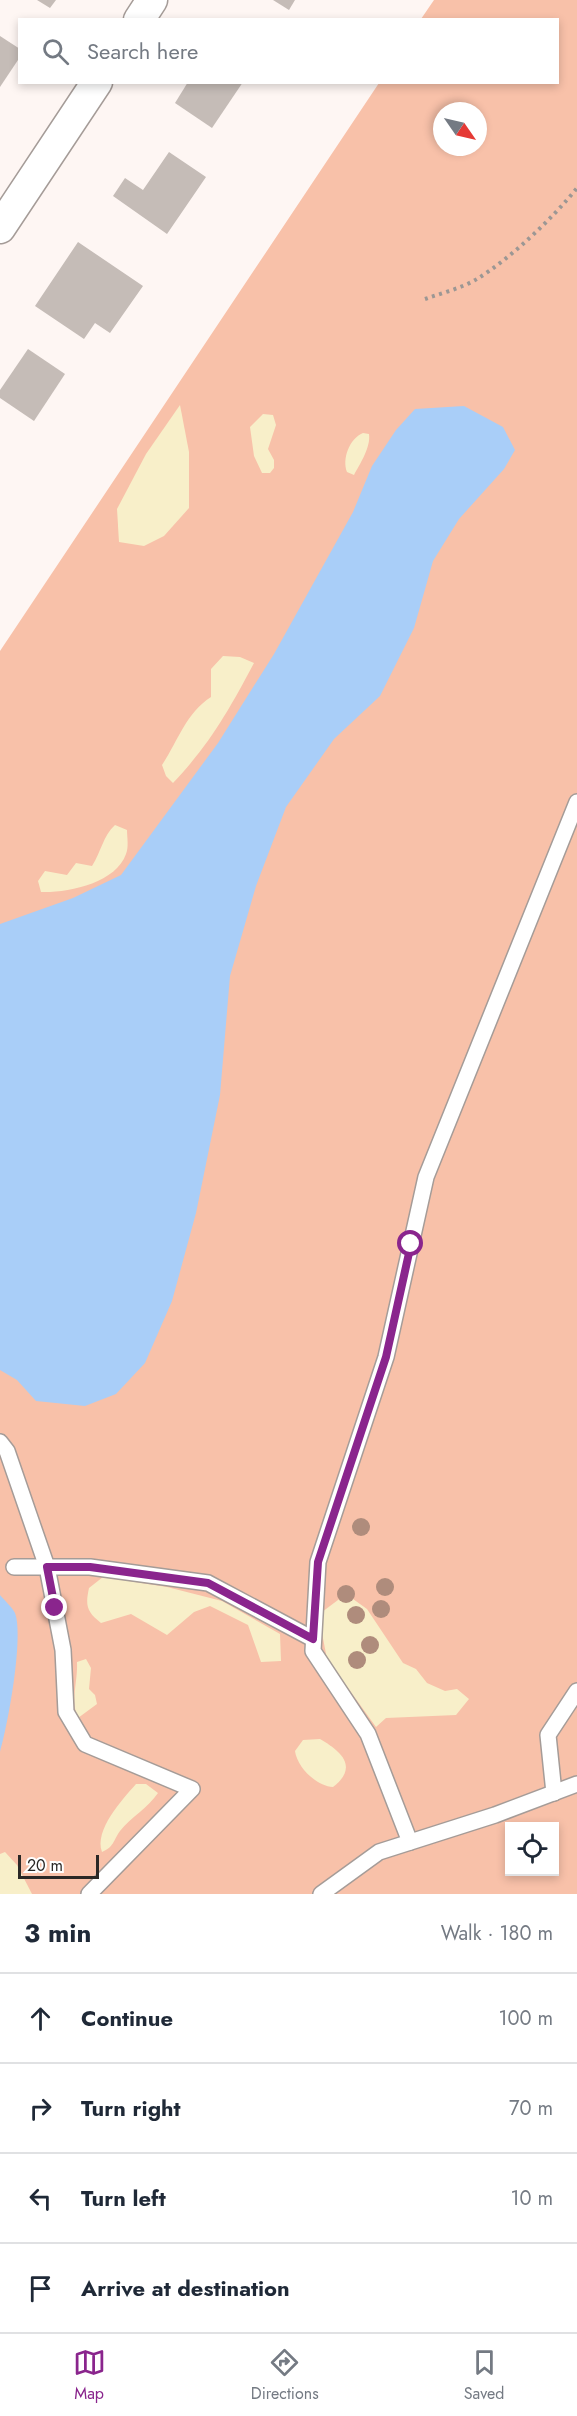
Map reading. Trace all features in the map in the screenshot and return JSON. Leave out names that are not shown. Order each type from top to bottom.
[{"type":"street","points":[[140,18],[152,0]]},
{"type":"street","points":[[0,228],[96,84]]},
{"type":"lane","points":[[410,1842],[368,1734],[312,1651],[318,1562],[386,1357],[426,1177],[577,802]]},
{"type":"lane","points":[[0,1442],[7,1451],[47,1567],[63,1650],[66,1712],[85,1744],[192,1790],[89,1894]]},
{"type":"lane","points":[[14,1567],[90,1567],[208,1583],[313,1639]]},
{"type":"lane","points":[[554,1793],[548,1735],[577,1691]]},
{"type":"lane","points":[[321,1894],[379,1852],[577,1784]]},
{"type":"path","points":[[425,299],[476,279],[530,236],[562,207],[577,188]]},
{"type":"shaded area","points":[[434,0],[577,0],[577,1894],[0,1894],[0,651],[378,84],[559,84],[559,18],[422,18]]},
{"type":"sand","points":[[180,405],[189,452],[189,508],[164,536],[144,546],[119,542],[117,509],[146,454]]},
{"type":"sand","points":[[263,414],[273,415],[276,425],[268,449],[274,460],[274,468],[270,473],[262,473],[254,456],[250,427]]},
{"type":"sand","points":[[363,433],[369,434],[368,444],[354,475],[347,472],[346,456],[350,445]]},
{"type":"sand","points":[[223,656],[240,657],[254,663],[218,726],[173,783],[166,776],[162,765],[189,719],[211,697],[211,669]]},
{"type":"sand","points":[[115,825],[127,830],[128,845],[121,864],[102,879],[90,884],[64,891],[41,892],[38,881],[45,871],[67,875],[76,863],[92,866]]},
{"type":"sand","points":[[103,1577],[167,1587],[222,1601],[280,1634],[281,1661],[261,1662],[248,1625],[210,1606],[194,1612],[167,1635],[131,1614],[101,1623],[90,1612],[87,1600],[89,1588]]},
{"type":"sand","points":[[346,1594],[367,1609],[403,1663],[416,1669],[427,1683],[445,1691],[457,1689],[469,1699],[456,1715],[386,1718],[376,1727],[327,1659],[322,1633],[322,1612]]},
{"type":"sand","points":[[86,1659],[91,1668],[89,1689],[95,1695],[97,1704],[78,1718],[74,1698],[77,1662]]},
{"type":"sand","points":[[320,1739],[340,1754],[346,1766],[341,1780],[333,1787],[320,1783],[308,1775],[299,1763],[295,1751],[303,1740]]},
{"type":"sand","points":[[136,1784],[146,1784],[158,1793],[124,1826],[111,1846],[102,1852],[102,1834],[106,1825]]},
{"type":"sand","points":[[5,1852],[17,1865],[32,1894],[0,1894],[0,1854]]},
{"type":"water","points":[[464,406],[503,427],[515,450],[504,469],[459,519],[433,561],[414,628],[380,696],[334,739],[286,807],[256,886],[230,976],[220,1095],[196,1213],[172,1301],[145,1363],[116,1394],[85,1406],[36,1401],[17,1380],[0,1370],[0,924],[73,898],[121,875],[218,743],[274,654],[353,512],[372,466],[396,430],[415,409]]},
{"type":"water","points":[[0,1595],[15,1613],[18,1641],[11,1702],[0,1752]]},
{"type":"building","points":[[37,0],[56,0],[50,8]]},
{"type":"building","points":[[273,0],[295,0],[289,10]]},
{"type":"building","points":[[0,36],[18,48],[18,60],[0,87]]},
{"type":"building","points":[[187,84],[242,84],[212,128],[175,103]]},
{"type":"building","points":[[169,152],[206,177],[167,234],[113,196],[125,178],[143,190]]},
{"type":"building","points":[[78,242],[143,286],[110,333],[95,323],[84,339],[35,306]]},
{"type":"building","points":[[28,349],[65,374],[34,421],[0,398],[0,390]]},
{"type":"route","points":[[55,1608],[47,1567],[90,1567],[208,1583],[313,1639],[318,1562],[386,1357],[411,1244]]}]
